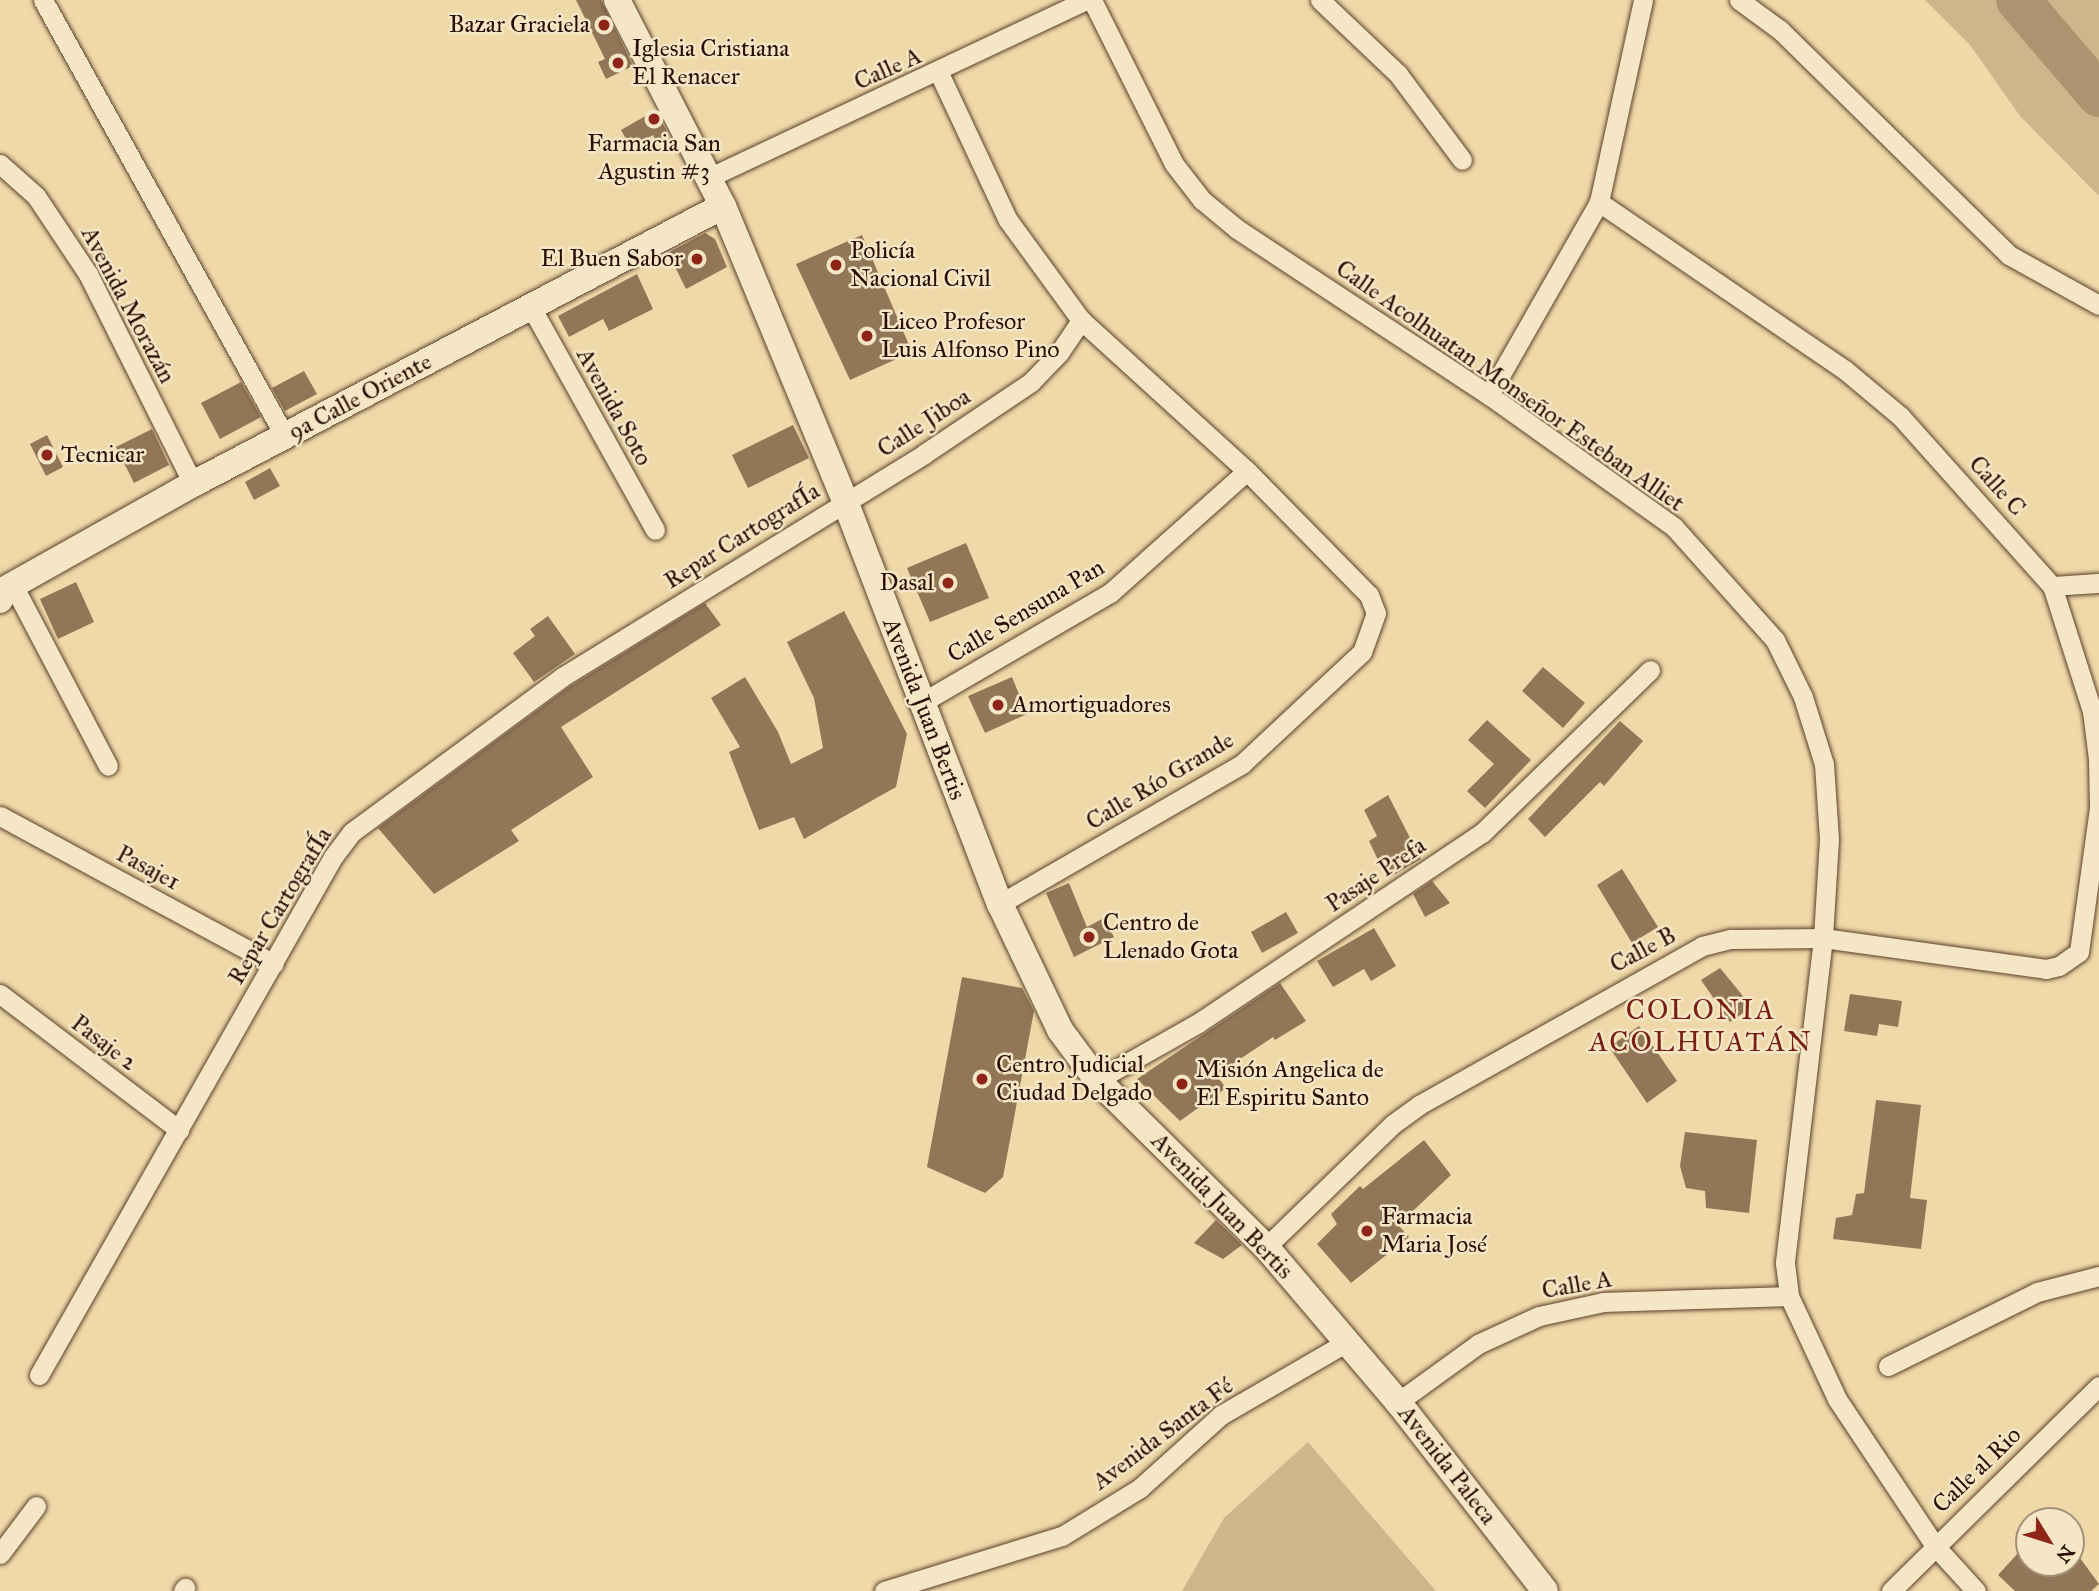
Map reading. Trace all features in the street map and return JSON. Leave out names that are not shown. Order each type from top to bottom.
[{"type":"main road","name":"Avenida Juan Bertis","points":[[617,0],[723,206],[845,501],[1000,904],[1060,1030],[1097,1080],[1266,1247],[1347,1342]]},
{"type":"main road","name":"9a Calle Oriente","points":[[4,590],[193,484],[723,206]]},
{"type":"main road","name":"Avenida Paleca","points":[[1347,1342],[1398,1402],[1545,1591]]},
{"type":"street","points":[[43,0],[285,436]]},
{"type":"street","name":"Calle A","points":[[708,178],[939,73],[1086,0]]},
{"type":"street","name":"Calle Acolhuatan Monseñor Esteban Alliet","points":[[1092,0],[1174,164],[1202,200],[1237,229],[1489,395],[1674,527],[1775,640],[1803,697],[1824,764],[1829,839],[1823,938],[1784,1263],[1789,1296],[1837,1399],[1935,1546],[1976,1591]]},
{"type":"street","points":[[1320,0],[1398,74],[1462,160]]},
{"type":"street","points":[[1489,395],[1599,202],[1643,0]]},
{"type":"street","points":[[1740,0],[1780,30],[2001,249],[2042,277],[2099,305]]},
{"type":"street","points":[[939,73],[1007,220],[1081,320],[1247,471]]},
{"type":"street","name":"Avenida Morazán","points":[[0,163],[36,196],[88,274],[193,484]]},
{"type":"street","name":"Calle C","points":[[1599,202],[1845,370],[1900,416],[2052,586],[2092,711],[2098,760],[2099,807],[2079,953]]},
{"type":"street","name":"Avenida Soto","points":[[531,307],[655,530]]},
{"type":"street","name":"Calle Jiboa","points":[[845,501],[1031,382],[1059,353],[1081,320]]},
{"type":"street","name":"Calle Río Grande","points":[[1000,904],[1242,764],[1362,652],[1371,635],[1376,612],[1369,595],[1247,471]]},
{"type":"street","name":"Calle Sensuna Pan","points":[[921,702],[1110,593],[1247,471]]},
{"type":"street","name":"Repar CartografÍa","points":[[39,1375],[333,857],[352,832],[562,677],[845,501]]},
{"type":"street","points":[[2052,586],[2099,583]]},
{"type":"street","points":[[4,590],[108,766]]},
{"type":"street","name":"Pasaje Prefa","points":[[1097,1080],[1198,1023],[1482,833],[1650,670]]},
{"type":"street","name":"Pasaje1","points":[[0,816],[274,964]]},
{"type":"street","name":"Calle B","points":[[1266,1247],[1385,1131],[1419,1105],[1668,962],[1731,939],[1823,938],[2046,969],[2059,966],[2079,953]]},
{"type":"street","name":"Pasaje 2","points":[[0,994],[178,1130]]},
{"type":"street","points":[[1888,1366],[2037,1292],[2099,1276]]},
{"type":"street","name":"Calle A","points":[[1398,1402],[1478,1344],[1539,1316],[1603,1302],[1789,1296]]},
{"type":"street","name":"Avenida Santa Fé","points":[[884,1591],[1062,1536],[1140,1488],[1221,1415],[1347,1342]]},
{"type":"street","name":"Calle al Rio","points":[[1891,1591],[2099,1385]]},
{"type":"street","points":[[0,1554],[36,1506]]},
{"type":"shaded area","points":[[1925,0],[2099,0],[2099,196],[2020,116],[1970,45]]},
{"type":"shaded area","points":[[1308,1442],[1436,1591],[1182,1591],[1224,1518]]},
{"type":"building","points":[[576,0],[601,0],[633,66],[606,79],[598,62],[605,59]]},
{"type":"building","name":"Farmacia San Agustin #3","points":[[656,110],[669,136],[657,143],[653,135],[631,148],[621,130]]},
{"type":"building","name":"El Buen Sabor","points":[[705,233],[715,239],[727,267],[686,289],[668,253]]},
{"type":"building","points":[[862,235],[912,352],[850,380],[796,264]]},
{"type":"building","points":[[637,274],[653,309],[609,331],[603,319],[569,337],[558,316]]},
{"type":"building","points":[[304,371],[317,394],[285,411],[272,388]]},
{"type":"building","points":[[241,382],[261,417],[220,439],[201,403]]},
{"type":"building","points":[[793,425],[809,458],[748,488],[732,455]]},
{"type":"building","points":[[152,429],[169,465],[134,483],[116,447]]},
{"type":"building","name":"Tecnicar","points":[[47,435],[63,467],[46,476],[30,444]]},
{"type":"building","points":[[270,468],[280,486],[254,500],[245,482]]},
{"type":"building","name":"Dasal","points":[[966,543],[989,598],[930,622],[907,568]]},
{"type":"building","points":[[76,582],[94,622],[58,639],[40,599]]},
{"type":"building","points":[[705,603],[721,625],[561,727],[593,777],[511,830],[519,841],[434,894],[378,828],[569,687]]},
{"type":"building","points":[[844,611],[907,734],[896,787],[804,839],[794,817],[759,830],[729,752],[740,747],[711,698],[745,677],[778,732],[791,764],[823,748],[814,698],[787,642]]},
{"type":"building","points":[[548,616],[575,654],[534,682],[513,653],[535,636],[530,629]]},
{"type":"building","points":[[1543,667],[1585,703],[1563,728],[1522,691]]},
{"type":"building","name":"Amortiguadores","points":[[1012,677],[1027,714],[985,733],[968,696]]},
{"type":"building","points":[[1487,720],[1531,760],[1485,808],[1467,791],[1494,764],[1468,740]]},
{"type":"building","points":[[1620,721],[1643,741],[1604,786],[1600,782],[1545,837],[1528,819]]},
{"type":"building","points":[[1388,795],[1421,859],[1387,879],[1369,841],[1377,836],[1364,810]]},
{"type":"building","points":[[1622,869],[1658,927],[1632,943],[1597,885]]},
{"type":"building","points":[[1432,881],[1450,903],[1425,917],[1413,894]]},
{"type":"building","points":[[1069,883],[1087,927],[1104,918],[1114,937],[1074,957],[1046,893]]},
{"type":"building","points":[[1286,912],[1298,933],[1262,953],[1251,932]]},
{"type":"building","points":[[1374,928],[1396,966],[1371,981],[1364,969],[1333,987],[1317,961]]},
{"type":"building","points":[[1720,968],[1752,1007],[1730,1022],[1701,980]]},
{"type":"building","name":"Centro Judicial Ciudad Delgado","points":[[962,977],[1022,988],[1034,1011],[1003,1177],[985,1193],[927,1167]]},
{"type":"building","points":[[1280,983],[1306,1021],[1275,1040],[1273,1037],[1216,1075],[1226,1088],[1180,1121],[1137,1079]]},
{"type":"building","points":[[1850,994],[1902,1001],[1898,1027],[1879,1024],[1877,1036],[1844,1031]]},
{"type":"building","points":[[1639,1026],[1677,1081],[1647,1103],[1609,1047]]},
{"type":"building","points":[[1876,1100],[1921,1105],[1910,1198],[1927,1200],[1921,1249],[1833,1239],[1836,1218],[1852,1215],[1856,1194],[1864,1193]]},
{"type":"building","points":[[1685,1132],[1757,1140],[1749,1213],[1706,1208],[1705,1191],[1686,1188],[1680,1166]]},
{"type":"building","points":[[1424,1140],[1451,1175],[1398,1225],[1409,1237],[1351,1283],[1317,1244],[1337,1224],[1331,1214],[1360,1186],[1363,1189]]},
{"type":"building","points":[[1216,1220],[1242,1245],[1223,1259],[1194,1243]]},
{"type":"building","points":[[2015,1556],[2015,1577],[2085,1577],[2085,1565],[2099,1584],[2091,1591],[2015,1591],[1998,1575]]},
{"type":"waterway","points":[[2018,0],[2099,95]]},
{"type":"place","name":"Bazar Graciela","points":[[604,25]]},
{"type":"place","name":"Iglesia Cristiana El Renacer","points":[[618,63]]},
{"type":"place","name":"Farmacia San Agustin #3","points":[[654,119]]},
{"type":"place","name":"El Buen Sabor","points":[[697,259]]},
{"type":"place","name":"Policía Nacional Civil","points":[[836,265]]},
{"type":"place","name":"Liceo Profesor Luis Alfonso Pino","points":[[867,336]]},
{"type":"place","name":"Tecnicar","points":[[47,455]]},
{"type":"place","name":"Dasal","points":[[948,583]]},
{"type":"place","name":"Amortiguadores","points":[[998,705]]},
{"type":"place","name":"Centro de Llenado Gota","points":[[1089,937]]},
{"type":"place","name":"Centro Judicial Ciudad Delgado","points":[[982,1079]]},
{"type":"place","name":"Misión Angelica de El Espiritu Santo","points":[[1182,1084]]},
{"type":"place","name":"Farmacia Maria José","points":[[1367,1231]]},
{"type":"district","name":"COLONIA ACOLHUATÁN","points":[[1701,1026]]}]
